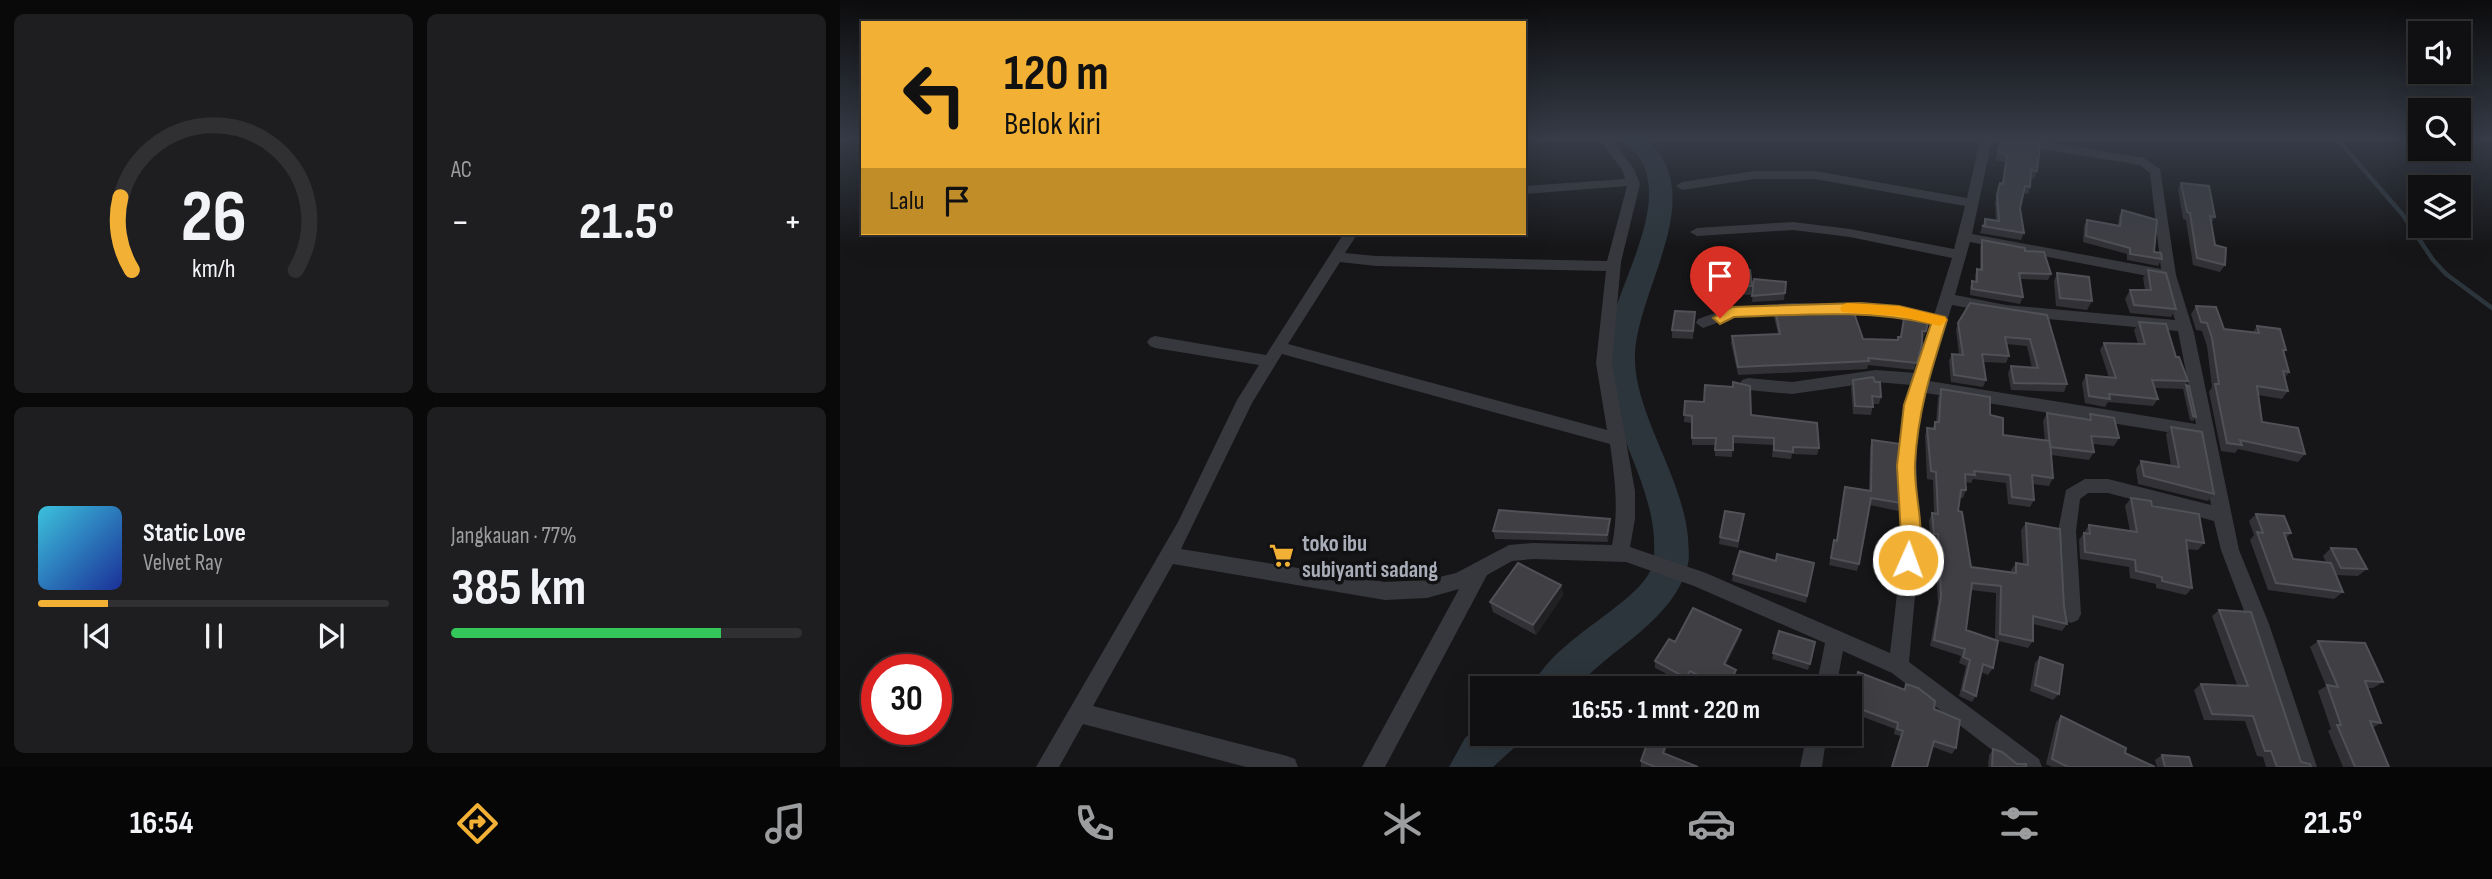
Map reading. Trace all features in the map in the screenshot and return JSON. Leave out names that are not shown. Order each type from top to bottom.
[{"type":"street","points":[[1623,554],[1626,491],[1604,363],[1614,265],[1633,193],[1631,176]]},
{"type":"street","points":[[1682,186],[1749,176]]},
{"type":"street","points":[[1819,176],[1972,203]]},
{"type":"street","points":[[1899,666],[1910,535],[1906,466],[1912,405],[1965,237],[1978,176]]},
{"type":"street","points":[[2155,176],[2169,275],[2184,326],[2221,515],[2230,550],[2259,624],[2306,767]]},
{"type":"street","points":[[1526,190],[1633,182]]},
{"type":"street","points":[[1697,232],[1793,226],[1850,233],[1959,256]]},
{"type":"street","points":[[1047,767],[1168,555],[1245,400],[1350,235]]},
{"type":"street","points":[[1965,237],[2169,275]]},
{"type":"street","points":[[1335,257],[1428,262],[1614,265]]},
{"type":"street","points":[[1946,299],[2006,310],[2184,326]]},
{"type":"street","points":[[1703,323],[1732,312],[1792,308],[1899,311],[1940,320]]},
{"type":"street","points":[[1155,342],[1275,354],[1618,440]]},
{"type":"street","points":[[1748,384],[1792,388],[1876,376],[2206,432]]},
{"type":"street","points":[[2071,614],[2067,531],[2072,495],[2085,486],[2108,486],[2221,515]]},
{"type":"street","points":[[1168,555],[1385,590],[1427,589],[1460,580],[1481,566],[1509,553],[1533,551],[1623,554],[1699,579],[1899,666],[2031,767]]},
{"type":"street","points":[[1373,767],[1481,566]]},
{"type":"street","points":[[1828,676],[1836,639]]},
{"type":"street","points":[[1078,713],[1287,767]]},
{"type":"street","points":[[1811,767],[1815,746]]},
{"type":"building","points":[[2004,176],[2031,176],[2030,187],[2025,186],[2020,208],[2024,233],[1982,226],[1985,225],[1985,219],[1999,221],[1997,195],[2000,183],[2003,184]]},
{"type":"building","points":[[2181,183],[2209,186],[2215,217],[2210,216],[2215,245],[2226,248],[2225,265],[2197,258],[2190,213],[2187,212]]},
{"type":"building","points":[[2122,210],[2157,220],[2154,252],[2161,253],[2162,259],[2130,254],[2130,248],[2086,236],[2087,220],[2120,226]]},
{"type":"building","points":[[1982,240],[2025,248],[2025,251],[2044,252],[2051,274],[2019,273],[2023,297],[1972,289],[1972,281],[1977,282],[1977,269],[1982,270]]},
{"type":"building","points":[[1728,269],[1750,270],[1752,286],[1729,286]]},
{"type":"building","points":[[2148,270],[2166,273],[2176,309],[2134,305],[2130,290],[2151,290]]},
{"type":"building","points":[[2057,273],[2089,277],[2092,301],[2060,298]]},
{"type":"building","points":[[1754,279],[1786,282],[1785,293],[1752,296]]},
{"type":"building","points":[[1970,303],[2047,315],[2067,384],[2014,383],[2011,366],[2038,368],[2030,339],[2005,337],[2009,356],[1982,354],[1986,380],[1954,375],[1952,354],[1963,355],[1958,323]]},
{"type":"building","points":[[2196,306],[2216,307],[2224,329],[2259,333],[2257,326],[2280,329],[2289,372],[2283,371],[2288,391],[2257,386],[2262,422],[2298,428],[2305,454],[2240,440],[2242,445],[2227,443],[2215,384],[2219,384],[2212,338],[2207,323],[2201,322]]},
{"type":"building","points":[[1775,309],[1853,310],[1863,339],[1898,340],[1898,337],[1901,337],[1905,312],[1929,317],[1926,331],[1922,331],[1917,363],[1868,358],[1869,361],[1738,367],[1732,336],[1780,334]]},
{"type":"building","points":[[1675,311],[1695,312],[1693,331],[1672,330]]},
{"type":"building","points":[[2139,322],[2166,324],[2176,357],[2179,357],[2188,381],[2152,380],[2158,399],[2109,394],[2110,399],[2089,396],[2086,375],[2116,378],[2104,343],[2145,344]]},
{"type":"building","points":[[1873,377],[1875,382],[1880,382],[1881,397],[1872,396],[1873,407],[1855,406],[1853,380]]},
{"type":"building","points":[[1733,382],[1750,386],[1751,415],[1817,423],[1819,448],[1793,447],[1793,452],[1774,450],[1774,438],[1733,436],[1733,450],[1715,450],[1716,438],[1692,438],[1692,416],[1684,415],[1685,401],[1704,402],[1705,385],[1733,387]]},
{"type":"building","points":[[2186,385],[2189,386],[2196,417],[2193,416]]},
{"type":"building","points":[[1941,389],[1990,397],[1990,415],[2003,418],[2003,435],[2050,441],[2053,478],[2032,475],[2034,500],[2012,497],[2010,475],[1974,471],[1975,475],[1965,474],[1966,490],[1961,490],[1958,511],[1962,512],[1971,567],[2016,573],[2016,563],[2028,565],[2026,523],[2060,529],[2067,624],[2033,616],[2033,641],[2000,634],[2001,586],[1972,583],[1966,630],[1998,641],[1993,668],[1983,664],[1976,696],[1963,690],[1970,660],[1963,657],[1965,649],[1934,640],[1941,596],[1938,534],[1934,534],[1932,513],[1938,514],[1936,472],[1931,471],[1927,428],[1935,429],[1935,422],[1939,422]]},
{"type":"building","points":[[2047,413],[2091,420],[2090,414],[2114,418],[2119,438],[2091,436],[2094,452],[2050,447]]},
{"type":"building","points":[[2171,427],[2202,432],[2214,494],[2144,476],[2141,461],[2179,467]]},
{"type":"building","points":[[1872,440],[1901,444],[1901,503],[1871,498],[1859,564],[1831,558],[1834,540],[1837,541],[1845,487],[1871,491]]},
{"type":"building","points":[[2131,498],[2151,501],[2152,506],[2199,514],[2204,543],[2186,540],[2192,588],[2136,571],[2135,560],[2085,552],[2084,533],[2090,534],[2089,525],[2137,532]]},
{"type":"building","points":[[1499,510],[1610,519],[1607,535],[1493,531]]},
{"type":"building","points":[[1725,511],[1744,514],[1738,541],[1720,537]]},
{"type":"building","points":[[2256,514],[2284,516],[2291,533],[2284,533],[2293,559],[2331,563],[2343,592],[2276,583],[2257,532],[2263,533]]},
{"type":"building","points":[[2331,548],[2356,549],[2367,569],[2341,568]]},
{"type":"building","points":[[1740,551],[1776,561],[1777,554],[1814,563],[1807,596],[1733,574]]},
{"type":"building","points":[[1518,563],[1561,585],[1533,625],[1490,602]]},
{"type":"building","points":[[1693,608],[1741,630],[1724,664],[1736,670],[1733,676],[1700,676],[1690,671],[1687,676],[1682,676],[1655,661],[1669,639],[1675,642]]},
{"type":"building","points":[[2219,610],[2251,612],[2301,762],[2310,764],[2311,767],[2277,767],[2271,751],[2265,751],[2253,716],[2212,714],[2201,684],[2248,686]]},
{"type":"building","points":[[1779,631],[1815,642],[1810,664],[1773,653]]},
{"type":"building","points":[[2318,641],[2365,643],[2383,682],[2365,681],[2381,723],[2370,721],[2389,767],[2355,767],[2337,725],[2341,725],[2327,685],[2338,687]]},
{"type":"building","points":[[2040,657],[2063,665],[2059,694],[2035,685]]},
{"type":"building","points":[[1858,672],[1905,690],[1906,684],[1918,688],[1935,701],[1934,709],[1960,720],[1956,748],[1934,741],[1927,767],[1892,767],[1903,731],[1897,729],[1898,723],[1862,710],[1862,676],[1857,676]]},
{"type":"building","points":[[2061,716],[2126,748],[2125,753],[2155,767],[2068,767],[2052,759]]},
{"type":"building","points":[[1646,746],[1665,746],[1663,753],[1698,767],[1655,767],[1641,761]]},
{"type":"building","points":[[1993,749],[2002,752],[2017,764],[2026,764],[2026,767],[1992,767]]},
{"type":"building","points":[[2162,755],[2189,757],[2192,767],[2165,767]]},
{"type":"waterway","points":[[1562,676],[1595,643],[1657,591],[1666,578],[1671,563],[1669,518],[1664,495],[1630,405],[1623,383],[1620,359],[1622,335],[1629,309],[1656,232],[1661,206],[1658,176]]},
{"type":"waterway","points":[[2369,176],[2403,215],[2433,260],[2446,274],[2492,308]]},
{"type":"waterway","points":[[1469,767],[1486,746]]},
{"type":"slow traffic","points":[[1847,309],[1899,311],[1940,320]]},
{"type":"place","name":"toko ibu subiyanti sadang","points":[[1282,556]]},
{"type":"route","points":[[1720,318],[1732,312],[1792,308],[1899,311],[1940,320],[1912,405],[1906,466],[1910,535],[1908,560]]}]
